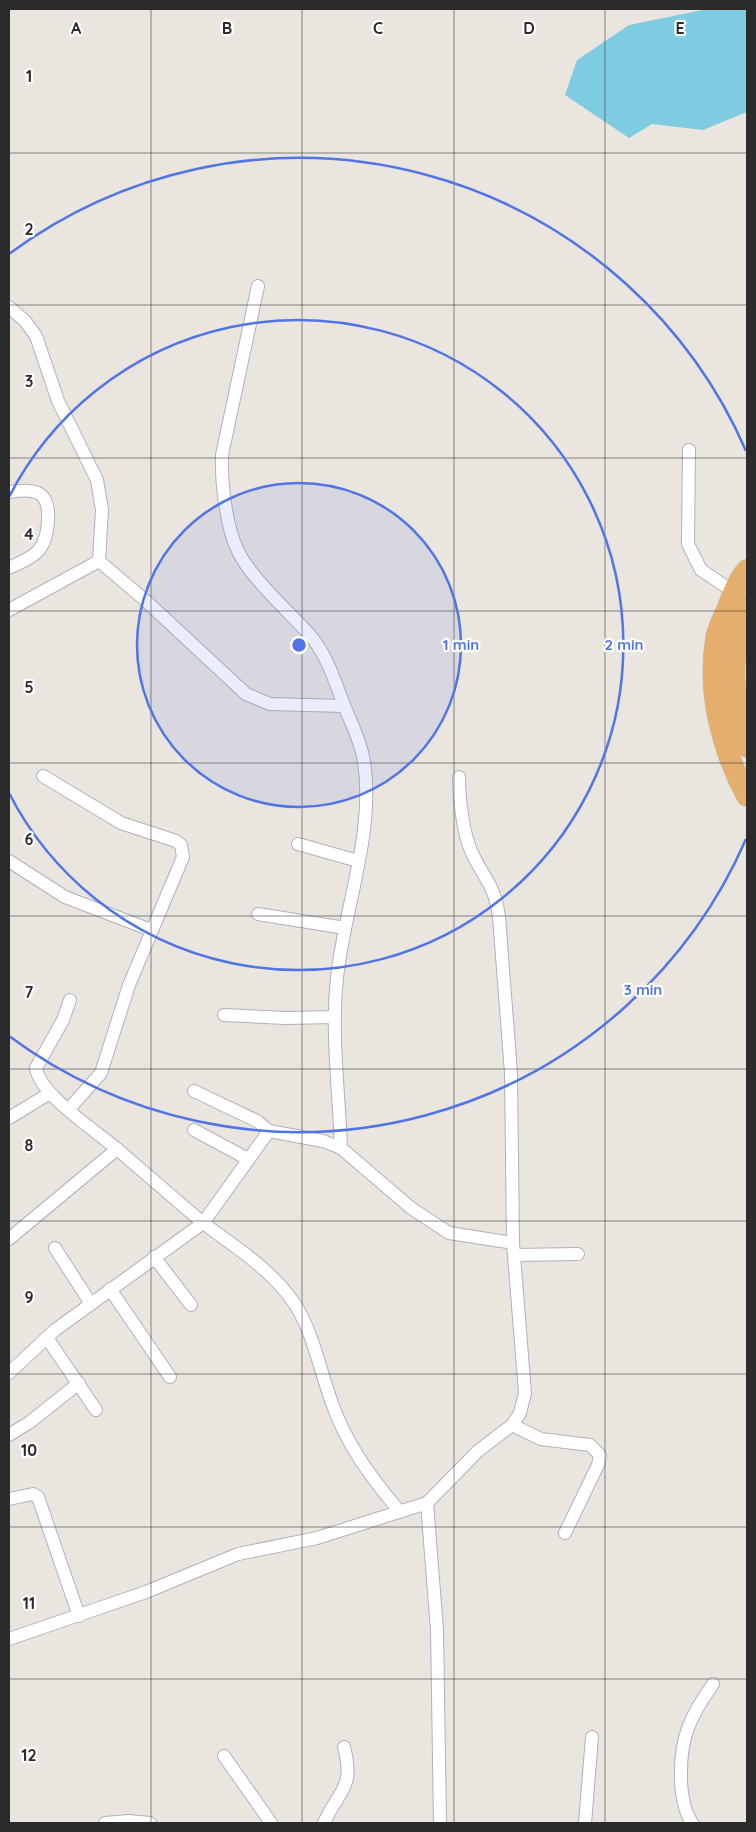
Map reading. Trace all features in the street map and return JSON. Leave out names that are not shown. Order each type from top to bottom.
[{"type":"highway","points":[[747,570],[740,598],[741,621],[732,669],[741,726],[747,747]]},
{"type":"highway","points":[[740,598],[716,638],[714,698],[736,776],[747,796]]},
{"type":"street","points":[[258,286],[222,455],[221,469],[232,534],[238,552],[247,566],[322,652],[333,673],[354,728],[364,761],[366,791],[358,861],[337,978],[335,1017],[341,1148]]},
{"type":"street","points":[[9,307],[25,321],[36,336],[58,401],[97,480],[102,510],[98,561]]},
{"type":"street","points":[[689,450],[688,544],[701,570],[740,598]]},
{"type":"street","points":[[9,492],[25,489],[37,492],[43,496],[49,508],[47,532],[43,544],[33,556],[9,568]]},
{"type":"street","points":[[98,561],[146,601],[246,694],[270,704],[344,706]]},
{"type":"street","points":[[9,610],[98,561]]},
{"type":"street","points":[[43,776],[121,823],[176,841],[182,846],[183,857],[151,930],[116,1022],[101,1073],[69,1109]]},
{"type":"street","points":[[9,1639],[146,1592],[238,1554],[317,1538],[426,1503],[478,1451],[512,1425],[520,1413],[525,1393],[513,1249],[511,1073],[499,917],[496,897],[471,852],[459,795],[459,777]]},
{"type":"street","points":[[298,844],[358,861]]},
{"type":"street","points":[[9,861],[65,897],[151,930]]},
{"type":"street","points":[[258,914],[345,928]]},
{"type":"street","points":[[70,1000],[62,1020],[36,1068],[37,1076],[50,1093],[203,1223],[263,1269],[294,1301],[317,1352],[332,1404],[356,1454],[371,1478],[400,1512]]},
{"type":"street","points":[[224,1015],[286,1018],[335,1017]]},
{"type":"street","points":[[194,1091],[257,1121],[269,1131],[323,1141],[341,1148],[411,1208],[449,1233],[513,1249],[578,1254]]},
{"type":"street","points":[[9,1118],[50,1093]]},
{"type":"street","points":[[194,1130],[248,1159]]},
{"type":"street","points":[[9,1373],[47,1338],[110,1289],[203,1223],[269,1131]]},
{"type":"street","points":[[9,1239],[117,1148]]},
{"type":"street","points":[[55,1248],[91,1304]]},
{"type":"street","points":[[154,1257],[191,1304]]},
{"type":"street","points":[[110,1289],[170,1377]]},
{"type":"street","points":[[47,1338],[96,1410]]},
{"type":"street","points":[[9,1435],[30,1422],[79,1383]]},
{"type":"street","points":[[512,1425],[541,1439],[590,1445],[600,1455],[595,1472],[565,1533]]},
{"type":"street","points":[[9,1499],[33,1494],[38,1497],[78,1616]]},
{"type":"street","points":[[426,1503],[434,1577],[440,1823]]},
{"type":"street","points":[[692,1823],[687,1815],[681,1793],[680,1753],[685,1734],[696,1708],[713,1684]]},
{"type":"street","points":[[585,1823],[592,1737]]},
{"type":"street","points":[[324,1823],[345,1786],[349,1767],[344,1747]]},
{"type":"street","points":[[224,1756],[271,1823]]},
{"type":"street","points":[[105,1823],[129,1821],[150,1823]]},
{"type":"water","points":[[707,9],[747,9],[747,112],[703,130],[652,124],[629,138],[565,95],[577,60],[629,25]]}]
